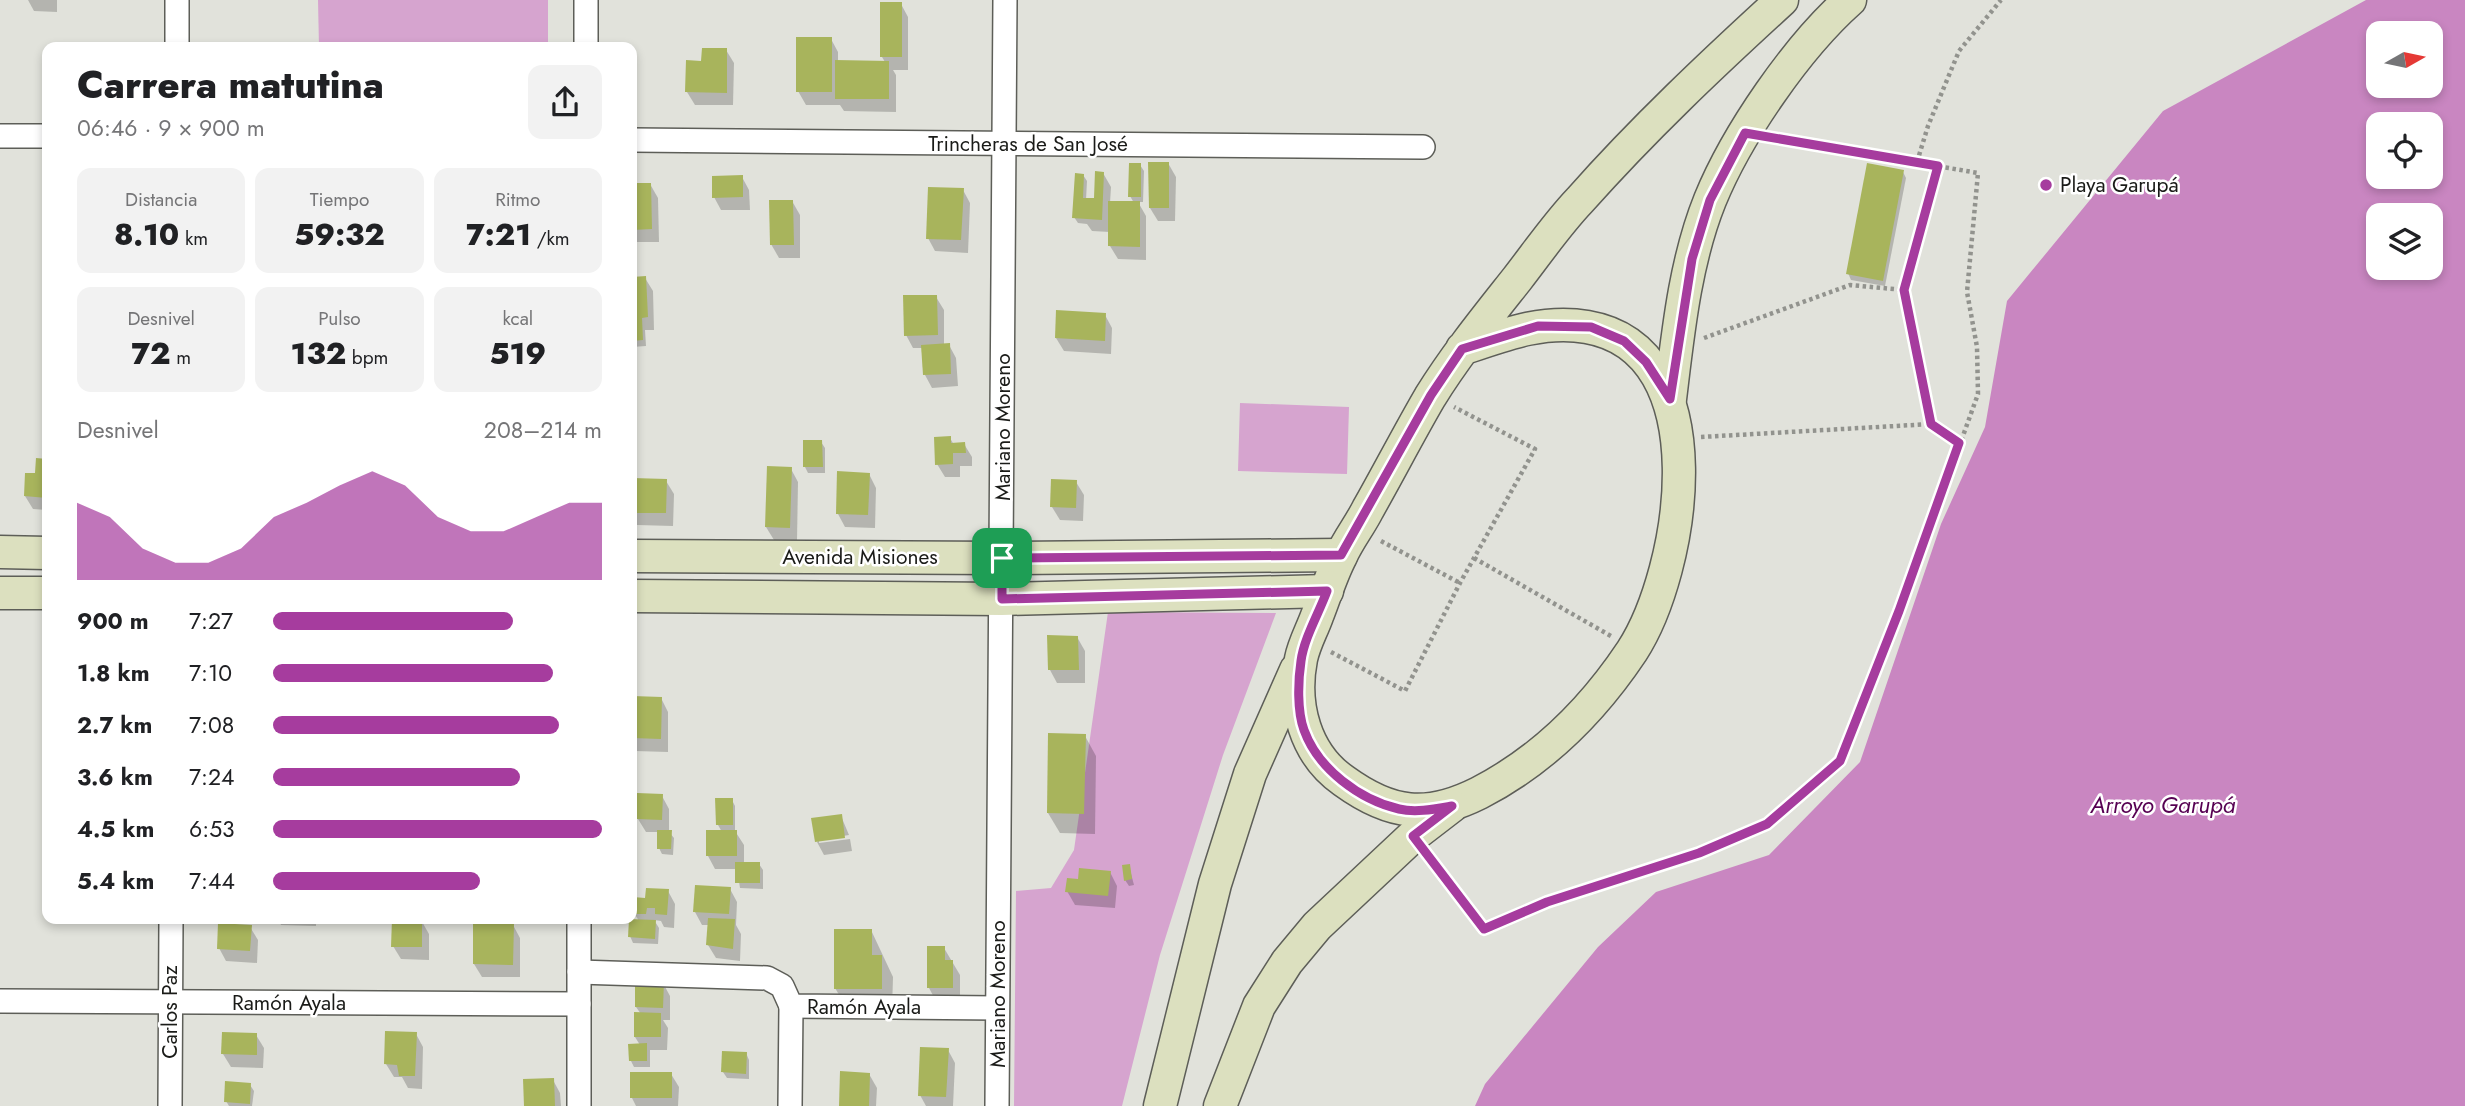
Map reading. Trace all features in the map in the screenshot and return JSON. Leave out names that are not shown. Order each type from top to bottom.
[{"type":"main road","points":[[1160,1106],[1215,884],[1250,774],[1305,649],[1341,555],[1431,395],[1462,349],[1577,203],[1680,93],[1782,0]]},
{"type":"main road","points":[[1220,1106],[1259,1006],[1287,962],[1317,926],[1413,836],[1452,806],[1502,781],[1538,757],[1573,727],[1633,649],[1664,582],[1676,528],[1680,460],[1670,399],[1692,259],[1710,200],[1745,133],[1802,50],[1850,0]]},
{"type":"main road","points":[[1462,349],[1538,326],[1591,327],[1624,341],[1646,362],[1670,399]]},
{"type":"main road","points":[[0,552],[42,553]]},
{"type":"main road","name":"Avenida Misiones","points":[[637,556],[1002,558],[1341,555]]},
{"type":"main road","name":"Avenida Misiones","points":[[637,597],[1002,599],[1327,591]]},
{"type":"main road","points":[[0,593],[42,593]]},
{"type":"main road","points":[[1305,649],[1300,698],[1303,729],[1317,755],[1336,776],[1366,797],[1401,810],[1452,806]]},
{"type":"street","points":[[177,0],[177,42]]},
{"type":"street","points":[[586,0],[586,42]]},
{"type":"street","name":"Mariano Moreno","points":[[997,1106],[1005,0]]},
{"type":"street","points":[[0,136],[42,136]]},
{"type":"street","name":"Trincheras de San José","points":[[637,140],[1423,147]]},
{"type":"street","name":"Carlos Paz","points":[[170,1106],[171,924]]},
{"type":"street","points":[[579,924],[579,1106]]},
{"type":"street","name":"Ramón Ayala","points":[[579,972],[767,978],[782,986],[791,1006],[997,1008]]},
{"type":"street","name":"Ramón Ayala","points":[[0,1001],[579,1004]]},
{"type":"street","points":[[790,1106],[791,1006]]},
{"type":"path","points":[[1917,162],[1928,126],[1959,51],[2001,0]]},
{"type":"path","points":[[1413,836],[1484,929],[1547,902],[1699,853],[1767,824],[1840,761],[1895,623],[1978,394],[1977,347],[1967,292],[1979,173],[1745,133]]},
{"type":"path","points":[[1931,424],[1904,290],[1938,166]]},
{"type":"path","points":[[1676,348],[1850,285],[1904,290]]},
{"type":"path","points":[[1305,649],[1405,691],[1460,583],[1535,449],[1431,395]]},
{"type":"path","points":[[1677,439],[1931,424],[1959,443]]},
{"type":"path","points":[[1358,528],[1460,583]]},
{"type":"path","points":[[1474,558],[1633,649]]},
{"type":"shaded area","points":[[318,0],[548,0],[548,42],[319,42]]},
{"type":"shaded area","points":[[1240,403],[1349,407],[1347,474],[1238,471]]},
{"type":"shaded area","points":[[1108,612],[1276,613],[1223,755],[1160,955],[1122,1106],[1014,1106],[1016,891],[1051,888],[1074,850]]},
{"type":"water","name":"Arroyo Garupá","points":[[2366,0],[2465,0],[2465,1106],[1475,1106],[1485,1084],[1598,947],[1656,892],[1769,855],[1860,762],[1941,524],[1985,427],[2007,301],[2163,111]]},
{"type":"building","points":[[880,2],[902,2],[902,57],[880,57]]},
{"type":"building","points":[[796,37],[832,37],[832,92],[796,92]]},
{"type":"building","points":[[702,48],[727,48],[727,93],[685,92],[686,60],[701,61]]},
{"type":"building","points":[[835,60],[889,61],[889,99],[835,99]]},
{"type":"building","points":[[1148,162],[1169,162],[1169,208],[1149,208]]},
{"type":"building","points":[[1129,163],[1141,163],[1141,197],[1128,197]]},
{"type":"building","points":[[1867,163],[1904,170],[1883,281],[1846,274]]},
{"type":"building","points":[[1095,171],[1104,172],[1102,220],[1072,218],[1075,173],[1084,174],[1083,198],[1094,198]]},
{"type":"building","points":[[743,175],[743,197],[712,198],[712,176]]},
{"type":"building","points":[[637,183],[651,183],[652,229],[637,230]]},
{"type":"building","points":[[928,187],[964,188],[961,240],[926,239]]},
{"type":"building","points":[[769,200],[793,200],[794,245],[770,245]]},
{"type":"building","points":[[1108,201],[1140,201],[1140,247],[1108,246]]},
{"type":"building","points":[[646,276],[648,317],[642,318],[643,340],[637,341],[637,277]]},
{"type":"building","points":[[903,295],[937,295],[938,335],[904,336]]},
{"type":"building","points":[[1056,310],[1106,313],[1105,341],[1055,338]]},
{"type":"building","points":[[950,343],[951,374],[923,375],[921,345]]},
{"type":"building","points":[[951,436],[951,443],[965,442],[966,453],[953,453],[953,464],[935,465],[934,437]]},
{"type":"building","points":[[803,440],[822,440],[823,467],[803,467]]},
{"type":"building","points":[[36,458],[42,459],[42,498],[24,496],[25,473],[35,473]]},
{"type":"building","points":[[767,466],[792,467],[790,528],[765,527]]},
{"type":"building","points":[[837,471],[870,473],[868,515],[836,514]]},
{"type":"building","points":[[637,478],[667,479],[666,513],[637,513]]},
{"type":"building","points":[[1051,479],[1077,480],[1076,508],[1050,507]]},
{"type":"building","points":[[1047,635],[1078,636],[1079,670],[1048,670]]},
{"type":"building","points":[[637,696],[662,697],[661,739],[637,738]]},
{"type":"building","points":[[1048,733],[1086,734],[1084,814],[1047,813]]},
{"type":"building","points":[[637,793],[663,794],[662,820],[637,819]]},
{"type":"building","points":[[715,798],[733,798],[733,825],[716,825]]},
{"type":"building","points":[[842,814],[845,838],[815,842],[811,818]]},
{"type":"building","points":[[657,830],[672,830],[671,849],[657,849]]},
{"type":"building","points":[[706,830],[737,830],[737,856],[706,856]]},
{"type":"building","points":[[735,862],[760,862],[760,883],[735,883]]},
{"type":"building","points":[[1130,864],[1132,879],[1124,881],[1122,865]]},
{"type":"building","points":[[1079,868],[1111,871],[1108,896],[1065,892],[1067,878],[1078,879]]},
{"type":"building","points":[[695,885],[731,887],[729,914],[693,912]]},
{"type":"building","points":[[646,888],[669,889],[667,915],[655,914],[655,908],[647,908],[646,914],[637,914],[637,897],[645,898]]},
{"type":"building","points":[[708,918],[735,919],[733,949],[706,945]]},
{"type":"building","points":[[637,919],[656,920],[655,939],[628,937],[629,924],[637,924]]},
{"type":"building","points":[[218,924],[252,925],[250,951],[217,949]]},
{"type":"building","points":[[392,924],[422,924],[422,947],[391,947]]},
{"type":"building","points":[[473,924],[514,924],[513,965],[473,964]]},
{"type":"building","points":[[834,929],[872,929],[872,955],[882,955],[882,989],[834,989]]},
{"type":"building","points":[[927,946],[945,946],[945,960],[953,960],[953,988],[927,988]]},
{"type":"building","points":[[635,980],[664,981],[663,1008],[635,1007]]},
{"type":"building","points":[[634,1012],[661,1013],[661,1037],[634,1037]]},
{"type":"building","points":[[385,1031],[417,1032],[415,1076],[399,1076],[397,1065],[384,1064]]},
{"type":"building","points":[[222,1032],[257,1033],[257,1055],[221,1054]]},
{"type":"building","points":[[647,1043],[647,1061],[629,1061],[628,1044]]},
{"type":"building","points":[[920,1047],[949,1048],[946,1097],[918,1096]]},
{"type":"building","points":[[722,1051],[747,1052],[746,1074],[721,1072]]},
{"type":"building","points":[[840,1071],[870,1073],[869,1106],[839,1106]]},
{"type":"building","points":[[630,1072],[672,1072],[672,1098],[630,1098]]},
{"type":"building","points":[[554,1078],[555,1106],[524,1106],[523,1079]]},
{"type":"building","points":[[225,1081],[251,1083],[250,1104],[224,1102]]},
{"type":"place","name":"Playa Garupá","points":[[2046,185]]},
{"type":"route","points":[[1745,133],[1938,166],[1904,290],[1931,424],[1959,443],[1882,657],[1840,761],[1767,824],[1699,853],[1547,902],[1484,929],[1413,836],[1452,806],[1401,810],[1366,797],[1336,776],[1317,755],[1303,729],[1300,698],[1301,659],[1327,591],[1002,599],[1002,558],[1341,555],[1431,395],[1462,349],[1538,326],[1591,327],[1624,341],[1646,362],[1670,399],[1692,259],[1710,200],[1745,133]]}]
